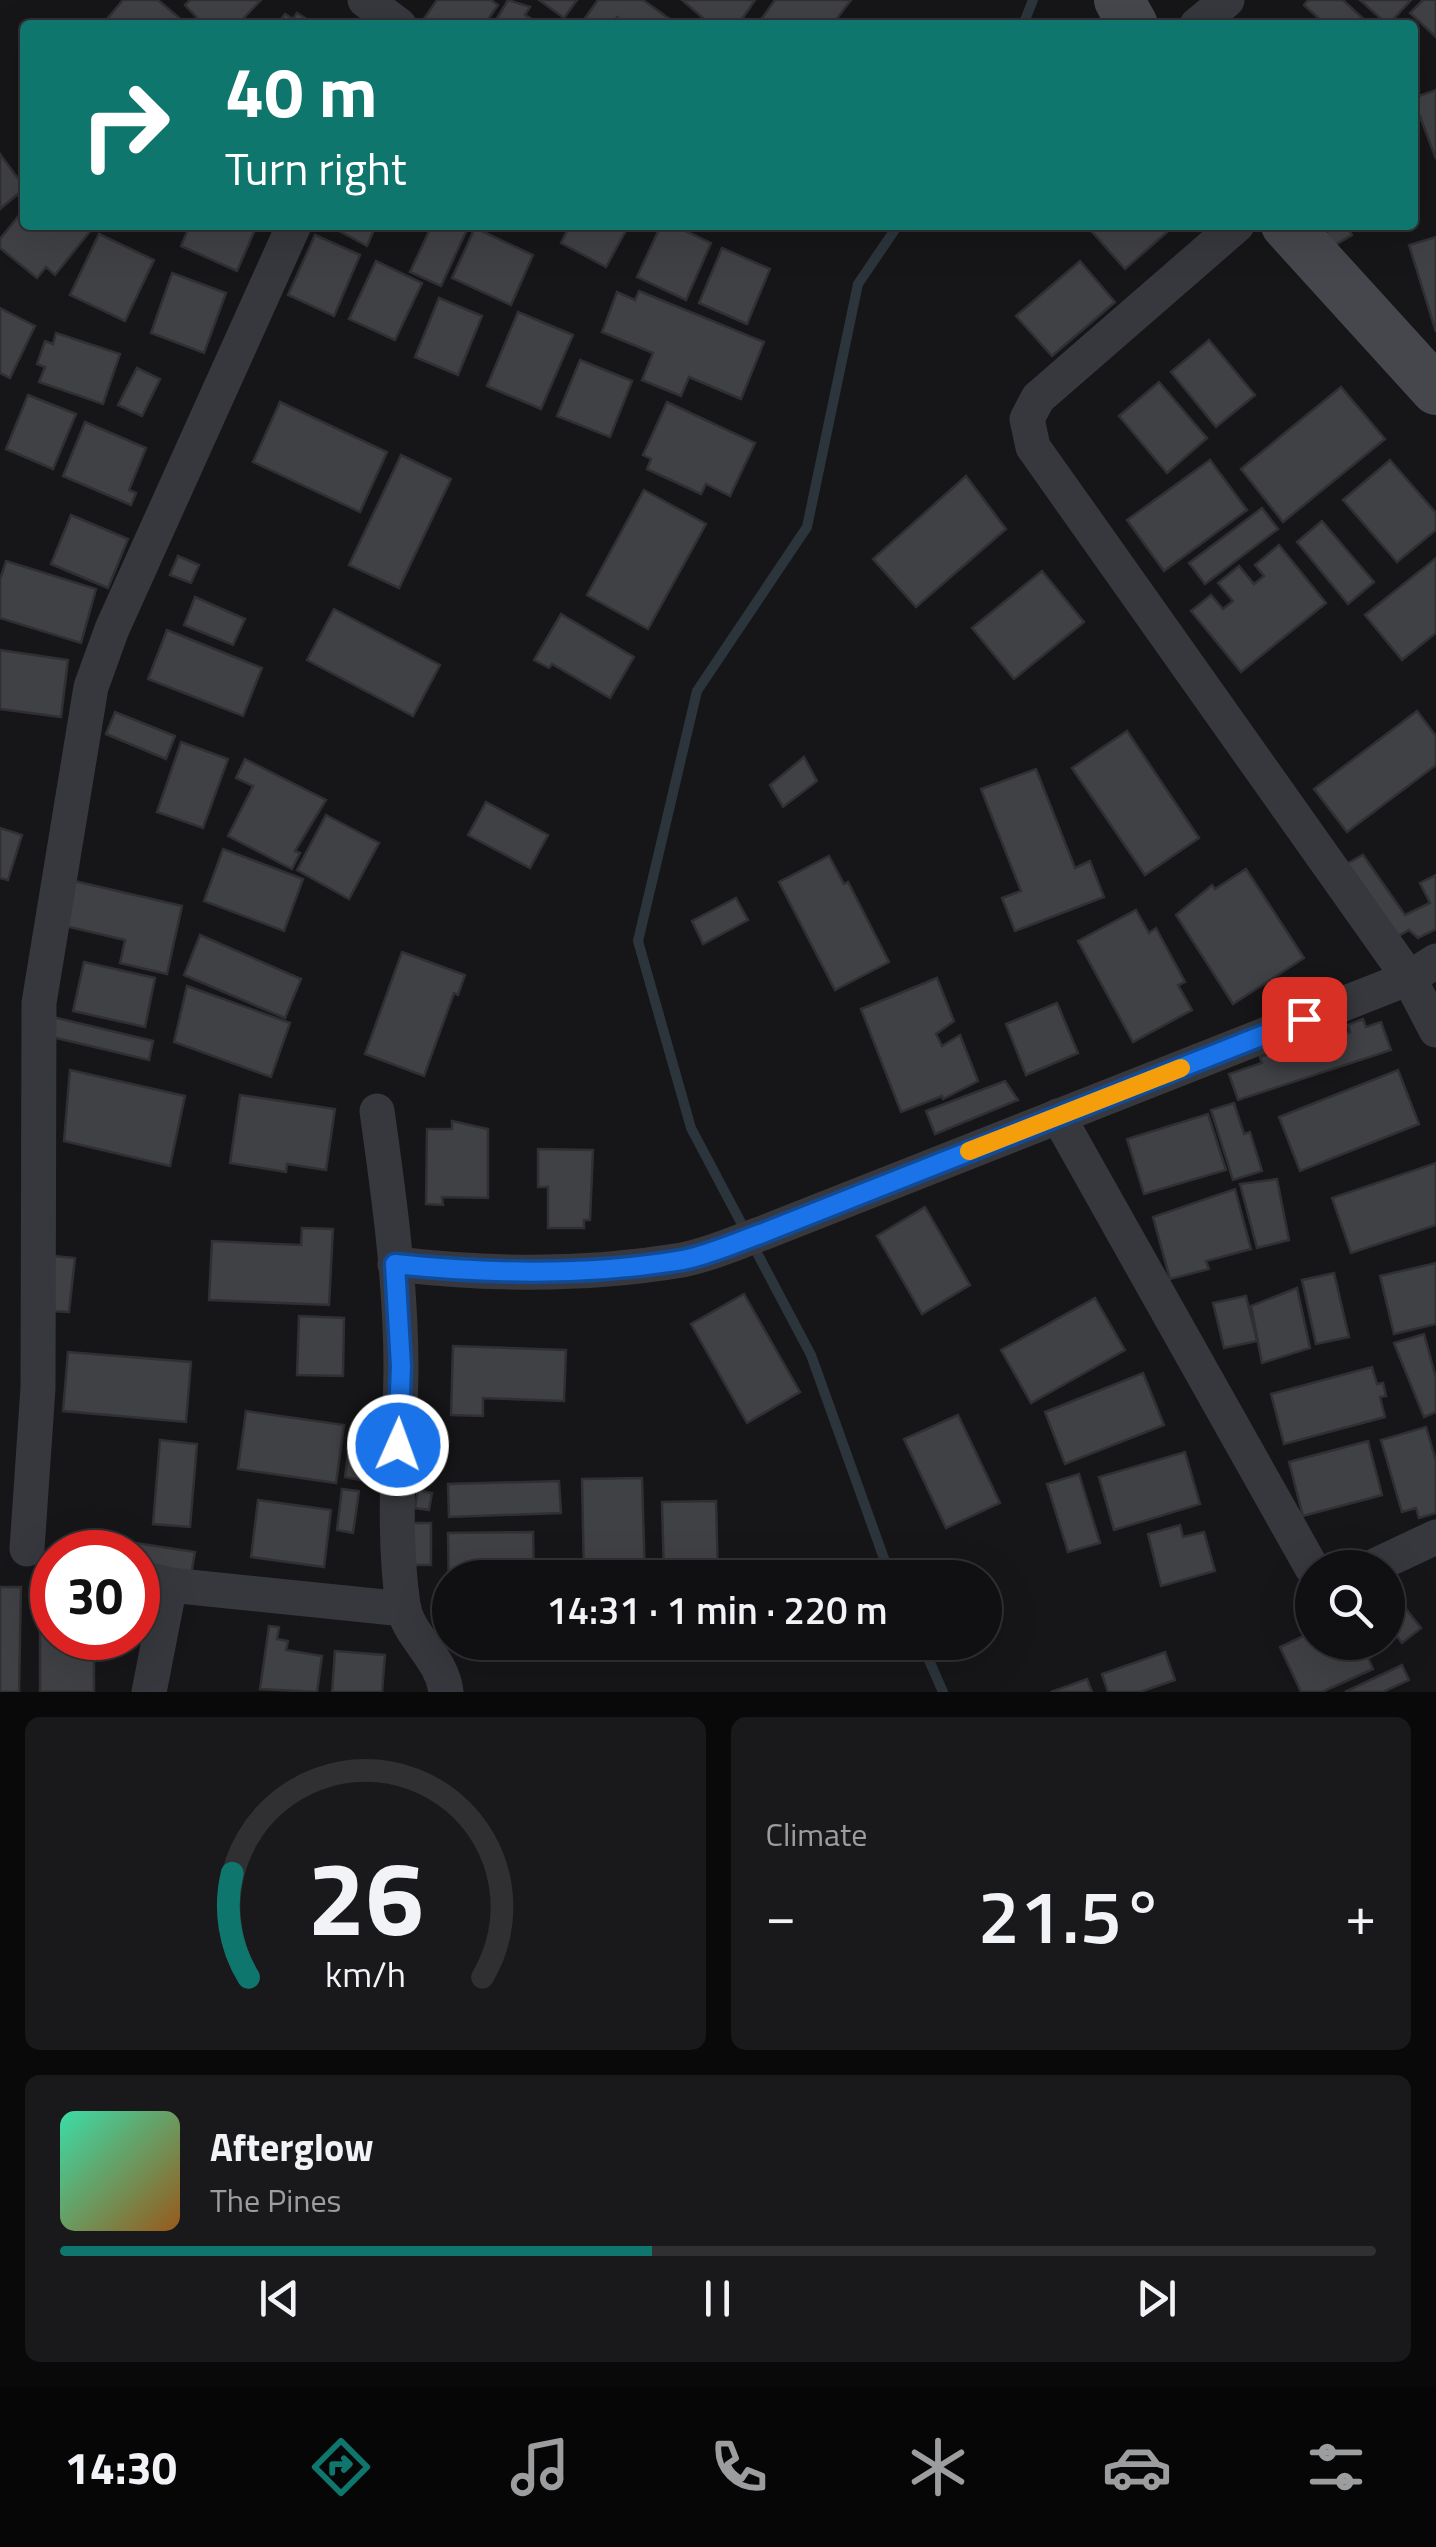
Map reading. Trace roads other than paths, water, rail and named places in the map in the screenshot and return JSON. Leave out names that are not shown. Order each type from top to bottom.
[{"type":"street","points":[[1203,20],[1227,0]]},
{"type":"street","points":[[26,1550],[38,1388],[40,1002],[91,687],[112,629],[292,230]]},
{"type":"street","points":[[1230,230],[1038,398],[1027,419],[1033,447],[1423,969],[1436,1030]]},
{"type":"street","points":[[1291,230],[1429,371]]},
{"type":"street","points":[[395,1264],[464,1272],[552,1272],[684,1260],[763,1233],[1423,969]]},
{"type":"street","points":[[377,1111],[395,1264],[404,1609],[444,1671],[446,1692]]},
{"type":"street","points":[[1058,1116],[1302,1550]]},
{"type":"street","points":[[1405,1552],[1436,1537]]},
{"type":"street","points":[[160,1582],[404,1609]]},
{"type":"street","points":[[149,1692],[150,1660]]},
{"type":"waterway","points":[[1025,20],[1033,0]]},
{"type":"waterway","points":[[885,1560],[811,1355],[691,1128],[638,941],[697,691],[807,527],[858,284],[895,230]]},
{"type":"waterway","points":[[929,1660],[943,1692]]}]
